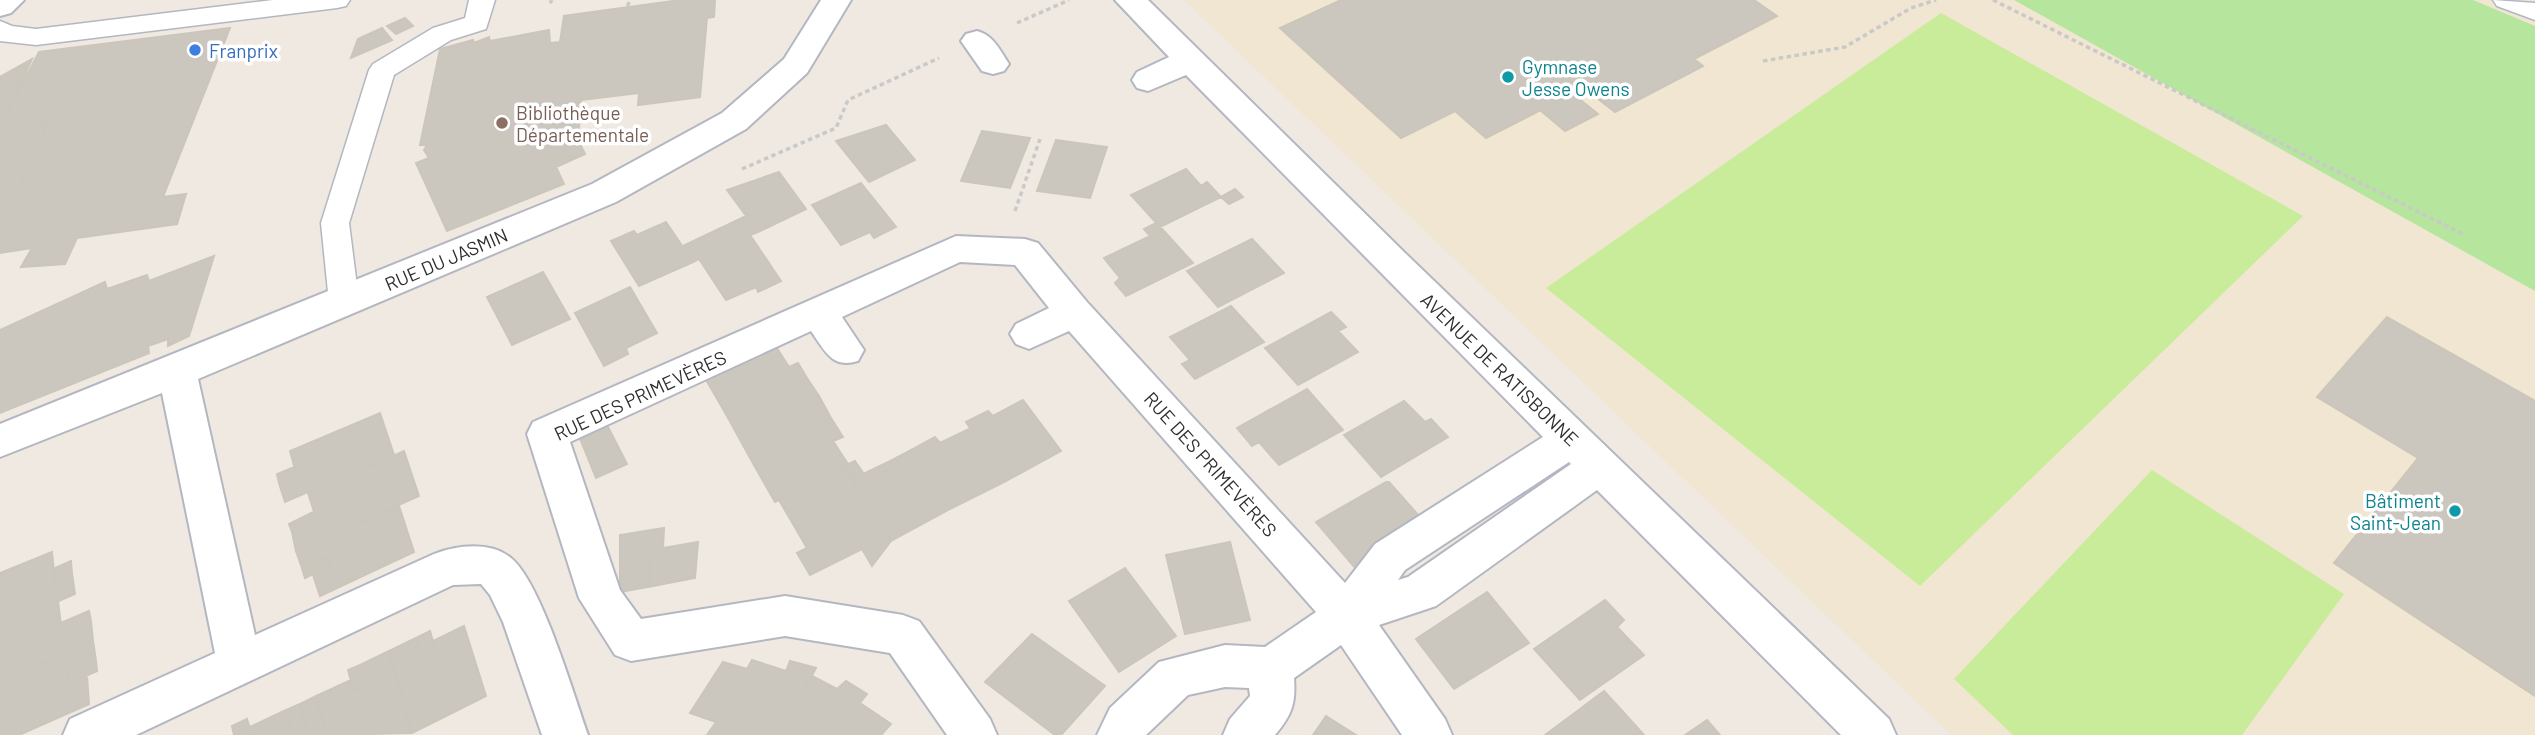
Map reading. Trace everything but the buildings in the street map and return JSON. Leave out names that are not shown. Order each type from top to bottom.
[{"type":"street","points":[[0,6],[9,0]]},
{"type":"street","name":"RUE DU JASMIN","points":[[0,441],[177,372],[604,193],[734,121],[796,66],[836,0]]},
{"type":"street","name":"AVENUE DE RATISBONNE","points":[[1130,0],[1188,61],[1873,735]]},
{"type":"street","points":[[1149,80],[1188,61]]},
{"type":"street","name":"RUE DES PRIMEVÈRES","points":[[974,735],[903,635],[785,616],[631,641],[601,598],[583,536],[547,434],[820,313],[956,249],[1025,252],[1074,312],[1347,616],[1429,735]]},
{"type":"street","points":[[1029,334],[1074,312]]},
{"type":"street","points":[[820,313],[845,351]]},
{"type":"street","points":[[177,372],[239,662]]},
{"type":"street","points":[[1120,735],[1126,723],[1175,677],[1225,666],[1271,668],[1347,616],[1421,593],[1586,452]]},
{"type":"street","points":[[86,735],[449,567],[482,565],[498,572],[515,598],[565,735]]},
{"type":"street","points":[[1246,735],[1273,703],[1271,668]]},
{"type":"lane","points":[[0,29],[5,34],[36,37],[337,0]]},
{"type":"lane","points":[[344,302],[335,223],[382,70],[442,34],[477,23],[482,0]]},
{"type":"lane","points":[[2506,0],[2535,12]]},
{"type":"path","points":[[627,6],[631,0]]},
{"type":"path","points":[[1763,61],[1845,47],[1911,8],[1936,0]]},
{"type":"path","points":[[1993,0],[2463,234]]},
{"type":"path","points":[[1001,251],[1040,139]]},
{"type":"shaded area","points":[[1184,0],[2535,0],[2535,735],[1951,735]]},
{"type":"green space","points":[[2014,0],[2473,0],[2535,26],[2535,291]]},
{"type":"green space","points":[[1941,13],[2303,216],[1920,586],[1546,288]]},
{"type":"green space","points":[[2152,470],[2344,594],[2242,735],[2013,735],[1954,679]]},
{"type":"place","name":"Franprix","points":[[195,50]]},
{"type":"place","name":"Gymnase Jesse Owens","points":[[1508,77]]},
{"type":"place","name":"Bibliothèque Départementale","points":[[502,123]]},
{"type":"place","name":"Bâtiment Saint-Jean","points":[[2455,511]]}]
